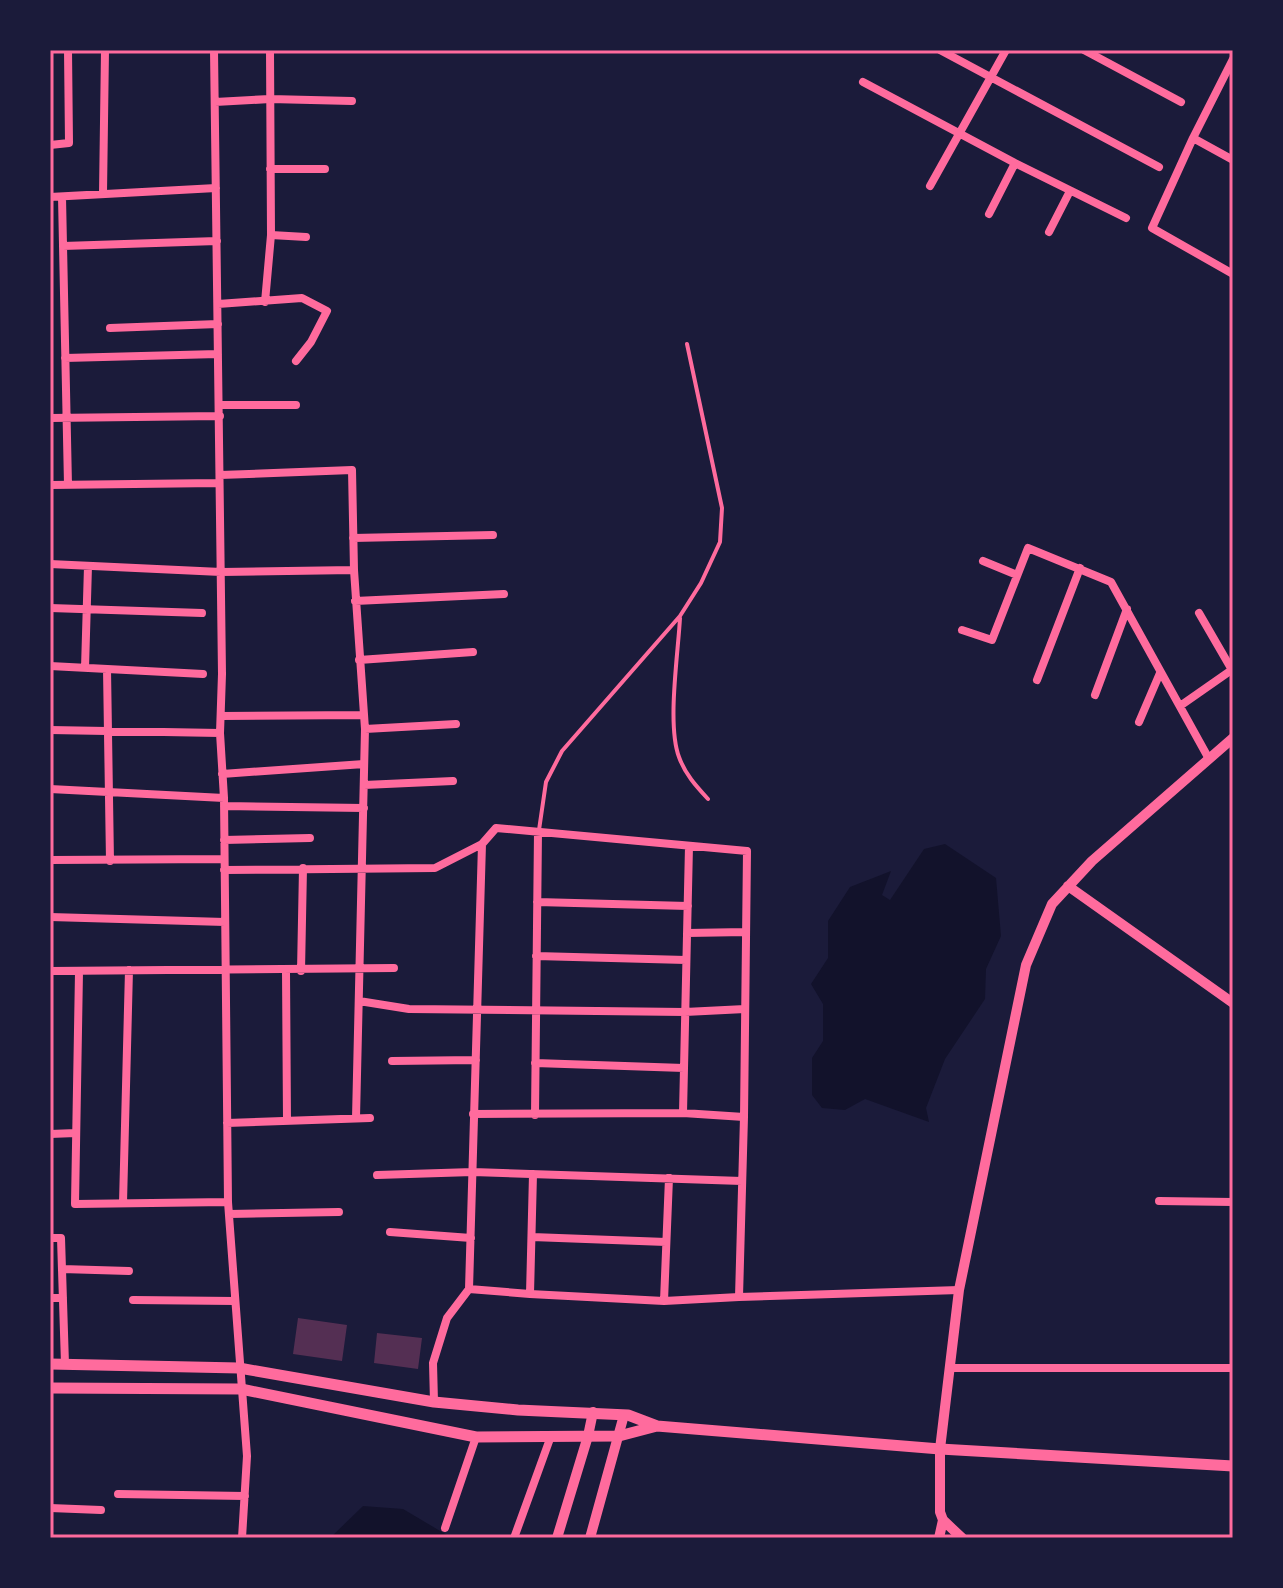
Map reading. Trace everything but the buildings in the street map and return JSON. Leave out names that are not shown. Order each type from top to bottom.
[{"type":"main road","points":[[50,1364],[239,1368],[434,1402],[624,1415],[657,1426],[940,1449],[1233,1466]]},
{"type":"main road","points":[[50,1388],[241,1389],[476,1437],[619,1436],[657,1426]]},
{"type":"street","points":[[50,145],[69,143],[68,50]]},
{"type":"street","points":[[103,193],[105,50]]},
{"type":"street","points":[[214,50],[228,1202],[247,1456],[242,1538]]},
{"type":"street","points":[[265,302],[271,235],[270,50]]},
{"type":"street","points":[[940,50],[1159,167]]},
{"type":"street","points":[[930,186],[1006,50]]},
{"type":"street","points":[[1084,50],[1181,102]]},
{"type":"street","points":[[1233,59],[1152,228],[1233,274]]},
{"type":"street","points":[[863,82],[1126,218]]},
{"type":"street","points":[[215,102],[270,99],[352,101]]},
{"type":"street","points":[[1193,138],[1233,160]]},
{"type":"street","points":[[989,214],[1015,163]]},
{"type":"street","points":[[270,169],[325,169]]},
{"type":"street","points":[[50,197],[216,188]]},
{"type":"street","points":[[1049,232],[1070,191]]},
{"type":"street","points":[[62,197],[68,485]]},
{"type":"street","points":[[271,235],[306,237]]},
{"type":"street","points":[[63,246],[217,241]]},
{"type":"street","points":[[218,304],[302,298],[327,311],[311,342],[296,361]]},
{"type":"street","points":[[110,328],[218,324]]},
{"type":"street","points":[[65,358],[218,354]]},
{"type":"street","points":[[219,405],[296,405]]},
{"type":"street","points":[[50,418],[220,416]]},
{"type":"street","points":[[50,485],[352,470],[355,601],[365,729],[356,1118]]},
{"type":"street","points":[[353,538],[493,535]]},
{"type":"street","points":[[962,630],[992,640],[1028,548],[1111,582],[1209,759]]},
{"type":"street","points":[[983,561],[1017,575]]},
{"type":"street","points":[[50,564],[221,572],[354,570]]},
{"type":"street","points":[[85,668],[88,566]]},
{"type":"street","points":[[1037,680],[1080,568]]},
{"type":"street","points":[[355,601],[504,594]]},
{"type":"street","points":[[50,608],[202,613]]},
{"type":"street","points":[[1095,695],[1127,609]]},
{"type":"street","points":[[1180,706],[1232,669],[1199,613]]},
{"type":"street","points":[[359,660],[473,652]]},
{"type":"street","points":[[50,666],[203,674]]},
{"type":"street","points":[[107,669],[110,861]]},
{"type":"street","points":[[1139,722],[1160,673]]},
{"type":"street","points":[[221,716],[364,715]]},
{"type":"street","points":[[365,729],[456,724]]},
{"type":"street","points":[[50,730],[220,733]]},
{"type":"street","points":[[939,1538],[943,1520],[939,1498],[940,1449],[959,1290],[1026,965],[1052,904],[1068,886],[1092,861],[1233,738]]},
{"type":"street","points":[[222,774],[364,764]]},
{"type":"street","points":[[364,785],[453,781]]},
{"type":"street","points":[[50,789],[109,791],[224,802],[364,808]]},
{"type":"street","points":[[224,870],[435,868],[482,844],[496,828],[747,851],[739,1297]]},
{"type":"street","points":[[535,1115],[538,832]]},
{"type":"street","points":[[224,840],[310,838]]},
{"type":"street","points":[[434,1402],[433,1363],[447,1318],[469,1289],[482,844]]},
{"type":"street","points":[[683,1113],[689,846]]},
{"type":"street","points":[[50,860],[224,859]]},
{"type":"street","points":[[301,971],[303,868]]},
{"type":"street","points":[[1068,886],[1233,1003]]},
{"type":"street","points":[[537,902],[688,906]]},
{"type":"street","points":[[50,917],[225,922]]},
{"type":"street","points":[[687,933],[746,932]]},
{"type":"street","points":[[536,956],[686,960]]},
{"type":"street","points":[[50,971],[394,968]]},
{"type":"street","points":[[123,1203],[129,970]]},
{"type":"street","points":[[286,971],[287,1121]]},
{"type":"street","points":[[79,972],[75,1204],[228,1202]]},
{"type":"street","points":[[359,1001],[409,1009],[685,1012],[745,1009]]},
{"type":"street","points":[[392,1061],[476,1060]]},
{"type":"street","points":[[535,1063],[684,1068]]},
{"type":"street","points":[[473,1114],[683,1113],[744,1117]]},
{"type":"street","points":[[227,1123],[370,1118]]},
{"type":"street","points":[[50,1134],[76,1133]]},
{"type":"street","points":[[377,1175],[473,1172],[742,1181]]},
{"type":"street","points":[[530,1294],[533,1174]]},
{"type":"street","points":[[664,1301],[669,1178]]},
{"type":"street","points":[[1159,1201],[1233,1202]]},
{"type":"street","points":[[229,1214],[339,1212]]},
{"type":"street","points":[[390,1232],[471,1238]]},
{"type":"street","points":[[532,1237],[666,1242]]},
{"type":"street","points":[[50,1238],[61,1238],[65,1364]]},
{"type":"street","points":[[62,1269],[129,1271]]},
{"type":"street","points":[[469,1289],[664,1301],[959,1290]]},
{"type":"street","points":[[50,1298],[63,1298]]},
{"type":"street","points":[[133,1300],[235,1301]]},
{"type":"street","points":[[949,1368],[1233,1368]]},
{"type":"street","points":[[557,1538],[593,1412]]},
{"type":"street","points":[[590,1538],[624,1415]]},
{"type":"street","points":[[514,1538],[551,1436]]},
{"type":"street","points":[[445,1528],[476,1437]]},
{"type":"street","points":[[118,1494],[245,1496]]},
{"type":"street","points":[[50,1508],[101,1510]]},
{"type":"street","points":[[943,1520],[962,1538]]},
{"type":"lane","points":[[538,832],[546,782],[562,751],[680,616],[701,583],[720,542],[722,508],[687,344]]},
{"type":"lane","points":[[680,616],[673,732],[678,756],[688,775],[708,799]]},
{"type":"shaded area","points":[[945,844],[996,878],[1001,936],[986,969],[985,999],[945,1059],[926,1108],[929,1122],[865,1099],[845,1110],[822,1108],[812,1095],[812,1058],[823,1041],[823,1004],[811,984],[828,958],[828,921],[850,887],[891,871],[882,895],[890,900],[924,849]]},
{"type":"shaded area","points":[[363,1506],[403,1509],[452,1538],[330,1538]]}]
